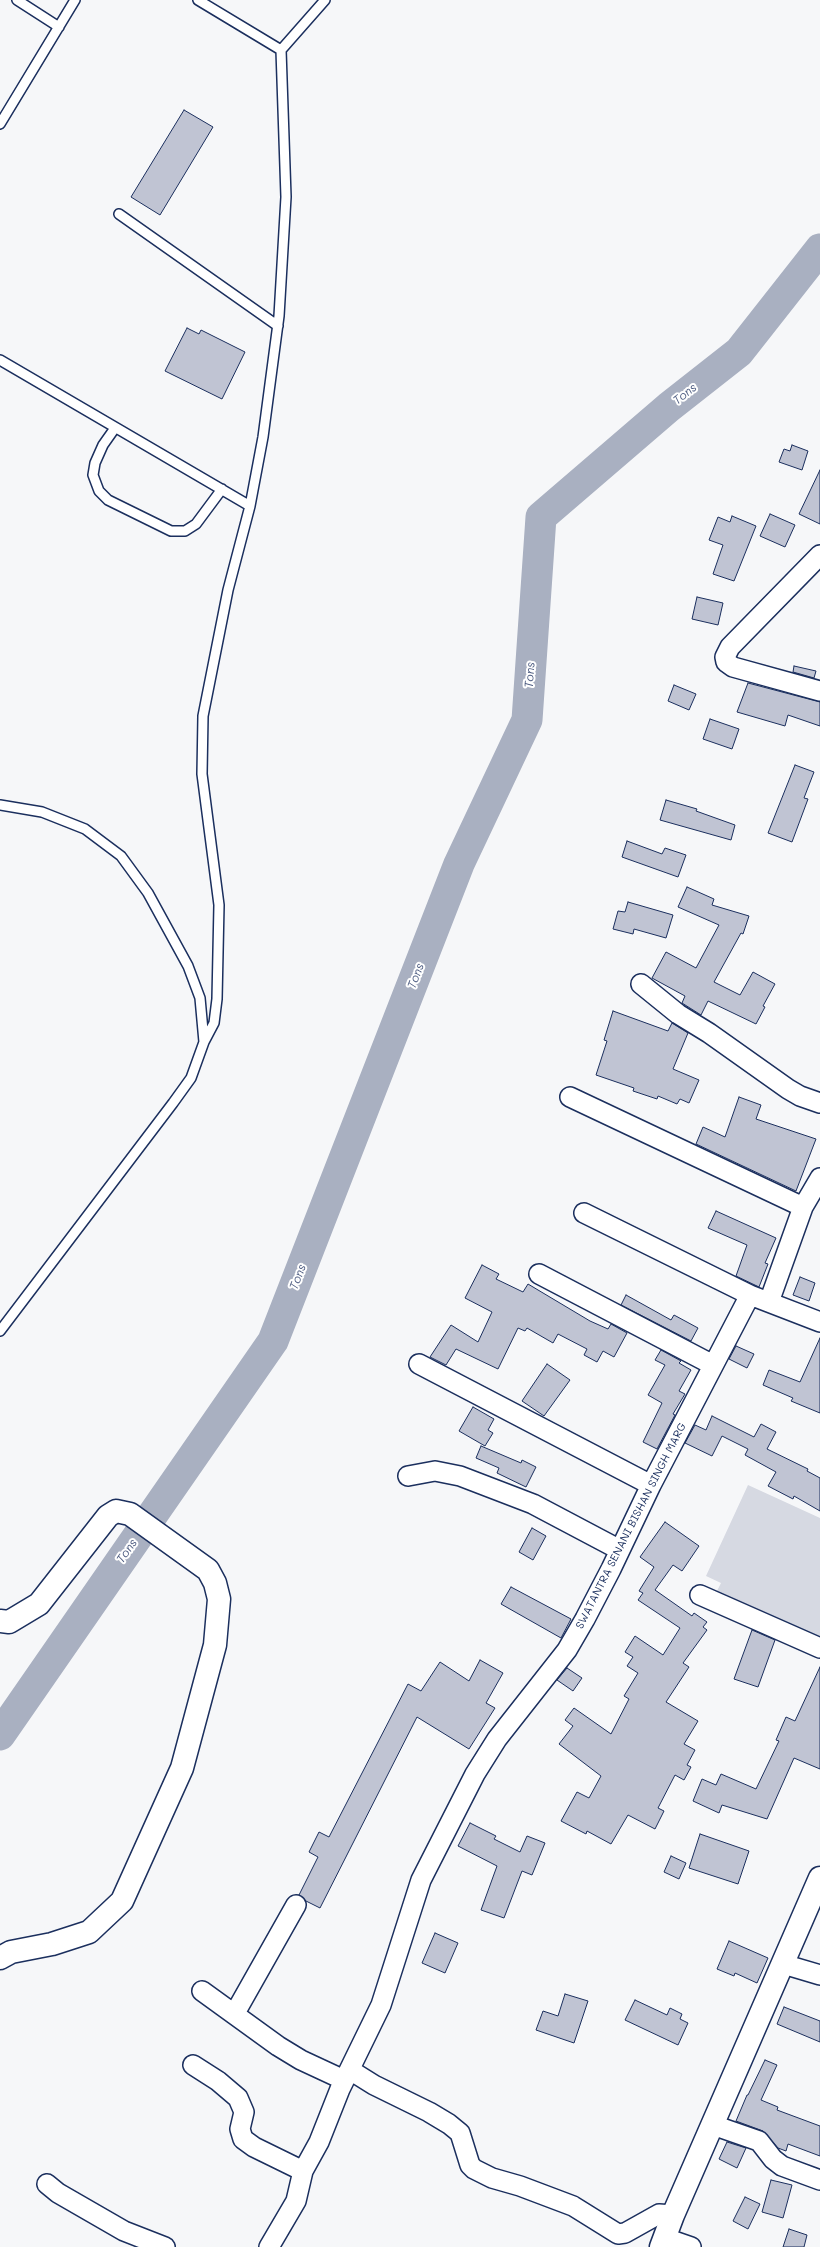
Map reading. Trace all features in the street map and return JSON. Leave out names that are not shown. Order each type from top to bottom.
[{"type":"street","points":[[820,554],[730,647],[725,657],[726,662],[733,667],[820,691]]},
{"type":"street","points":[[641,984],[678,1014],[709,1033],[788,1089],[800,1096],[820,1103]]},
{"type":"street","points":[[570,1097],[803,1207]]},
{"type":"street","points":[[769,1302],[803,1207],[820,1178]]},
{"type":"street","points":[[584,1213],[750,1295],[820,1322]]},
{"type":"street","points":[[539,1274],[713,1365]]},
{"type":"street","name":"SWATANTRA SENANI BISHAN SINGH MARG","points":[[275,2244],[296,2201],[303,2171],[320,2142],[347,2075],[381,2005],[421,1880],[475,1774],[497,1739],[567,1650],[620,1550],[651,1485],[750,1295]]},
{"type":"street","points":[[419,1364],[651,1485]]},
{"type":"street","points":[[408,1476],[435,1471],[460,1476],[533,1504],[620,1550]]},
{"type":"street","points":[[0,1958],[11,1952],[52,1944],[89,1932],[122,1901],[182,1768],[215,1645],[219,1599],[215,1583],[208,1570],[130,1514],[116,1511],[108,1516],[39,1604],[3,1623]]},
{"type":"street","points":[[700,1595],[820,1648]]},
{"type":"street","points":[[691,2247],[663,2243],[673,2215],[820,1878]]},
{"type":"street","points":[[235,2013],[296,1905]]},
{"type":"street","points":[[783,1964],[820,1976]]},
{"type":"street","points":[[202,1991],[235,2013],[278,2046],[301,2060],[374,2085],[429,2112],[449,2124],[460,2133],[470,2165],[474,2169],[492,2178],[520,2186],[573,2206],[618,2234],[625,2233],[659,2214],[673,2215]]},
{"type":"street","points":[[193,2064],[218,2081],[238,2098],[244,2112],[240,2129],[244,2139],[254,2147],[303,2171]]},
{"type":"street","points":[[713,2125],[754,2138],[759,2141],[773,2159],[782,2166],[820,2180]]},
{"type":"street","points":[[47,2184],[58,2194],[124,2231],[165,2247]]},
{"type":"lane","points":[[17,0],[59,27]]},
{"type":"lane","points":[[0,124],[4,110],[75,0]]},
{"type":"lane","points":[[198,0],[280,50]]},
{"type":"lane","points":[[0,1331],[178,1097],[191,1078],[204,1042],[214,1023],[217,999],[219,905],[202,774],[203,716],[228,590],[250,506],[263,437],[278,326],[286,197],[280,50],[324,0]]},
{"type":"lane","points":[[119,214],[278,326]]},
{"type":"lane","points":[[0,360],[250,506]]},
{"type":"lane","points":[[115,428],[103,445],[92,474],[99,491],[108,500],[171,531],[184,531],[196,524],[222,489]]},
{"type":"lane","points":[[0,805],[42,812],[84,829],[121,856],[148,893],[188,966],[200,998],[204,1042]]},
{"type":"shaded area","points":[[748,1485],[820,1518],[820,1641],[716,1593],[721,1583],[706,1576]]},
{"type":"building","points":[[184,110],[213,127],[160,215],[131,197]]},
{"type":"building","points":[[187,328],[199,334],[201,330],[245,352],[222,399],[165,371]]},
{"type":"building","points":[[792,445],[808,451],[802,470],[779,462],[784,449],[790,451]]},
{"type":"building","points":[[820,470],[820,524],[799,514]]},
{"type":"building","points":[[770,514],[795,525],[785,547],[760,536]]},
{"type":"building","points":[[732,516],[756,526],[734,581],[713,574],[723,545],[709,540],[718,517],[730,522]]},
{"type":"building","points":[[697,597],[723,603],[718,625],[692,619]]},
{"type":"building","points":[[794,666],[816,671],[814,678],[793,672]]},
{"type":"building","points":[[748,683],[820,702],[820,726],[788,715],[785,726],[737,712]]},
{"type":"building","points":[[674,685],[696,694],[689,710],[668,701]]},
{"type":"building","points":[[710,719],[739,729],[732,749],[703,739]]},
{"type":"building","points":[[795,765],[814,772],[804,798],[808,799],[792,842],[768,833]]},
{"type":"building","points":[[666,800],[697,809],[696,811],[735,825],[731,840],[660,820]]},
{"type":"building","points":[[627,841],[662,854],[665,848],[686,855],[678,877],[622,857]]},
{"type":"building","points":[[687,887],[714,899],[712,905],[749,916],[743,934],[741,933],[714,982],[740,995],[753,972],[775,984],[763,1006],[765,1007],[756,1024],[708,1001],[701,1015],[682,1003],[685,996],[652,978],[666,952],[696,968],[719,925],[678,907]]},
{"type":"building","points":[[628,902],[673,915],[666,938],[634,929],[633,934],[613,929],[618,911],[625,912]]},
{"type":"building","points":[[613,1011],[668,1031],[672,1023],[688,1033],[673,1069],[699,1080],[689,1103],[680,1099],[677,1104],[658,1096],[657,1099],[633,1091],[634,1088],[596,1075],[607,1041],[604,1040]]},
{"type":"building","points":[[739,1097],[761,1105],[756,1119],[816,1139],[796,1191],[696,1144],[703,1127],[725,1137]]},
{"type":"building","points":[[716,1211],[776,1238],[765,1263],[768,1264],[759,1287],[736,1276],[747,1245],[708,1228]]},
{"type":"building","points":[[482,1265],[499,1274],[496,1279],[523,1292],[528,1284],[590,1321],[608,1329],[611,1324],[627,1333],[614,1357],[603,1351],[597,1362],[584,1355],[587,1349],[558,1334],[553,1343],[527,1328],[525,1331],[518,1328],[498,1369],[456,1349],[446,1365],[430,1357],[451,1325],[478,1342],[492,1312],[465,1298]]},
{"type":"building","points":[[800,1277],[815,1283],[809,1301],[793,1295]]},
{"type":"building","points":[[626,1295],[671,1320],[674,1315],[698,1328],[691,1341],[621,1305]]},
{"type":"building","points":[[820,1338],[820,1413],[791,1401],[793,1398],[763,1385],[769,1370],[800,1382]]},
{"type":"building","points":[[736,1346],[754,1354],[747,1368],[729,1359]]},
{"type":"building","points":[[661,1350],[681,1361],[679,1363],[691,1370],[679,1391],[685,1394],[673,1414],[675,1415],[657,1449],[643,1442],[662,1403],[648,1395],[665,1365],[655,1360]]},
{"type":"building","points":[[547,1364],[570,1380],[544,1416],[522,1401]]},
{"type":"building","points":[[473,1407],[494,1419],[488,1430],[493,1433],[485,1446],[459,1431]]},
{"type":"building","points":[[712,1416],[754,1437],[761,1424],[776,1432],[767,1449],[808,1469],[807,1471],[820,1478],[820,1511],[794,1496],[793,1499],[768,1486],[776,1472],[745,1455],[748,1449],[722,1436],[712,1456],[685,1443],[695,1425],[706,1430]]},
{"type":"building","points":[[481,1446],[521,1463],[522,1460],[536,1467],[526,1487],[497,1473],[499,1468],[476,1458]]},
{"type":"building","points":[[665,1522],[699,1546],[682,1571],[673,1565],[655,1590],[692,1616],[694,1613],[707,1622],[703,1627],[707,1630],[683,1663],[689,1667],[666,1702],[698,1721],[684,1744],[695,1750],[687,1765],[691,1767],[684,1780],[675,1775],[658,1808],[664,1811],[655,1829],[628,1815],[611,1844],[587,1831],[586,1834],[561,1821],[577,1792],[589,1798],[601,1776],[559,1744],[573,1726],[565,1720],[574,1708],[611,1734],[629,1699],[624,1696],[638,1673],[627,1666],[633,1657],[625,1652],[635,1636],[663,1655],[680,1628],[638,1600],[643,1593],[639,1591],[654,1567],[640,1557]]},
{"type":"building","points":[[532,1528],[546,1536],[533,1560],[519,1552]]},
{"type":"building","points":[[511,1587],[571,1619],[561,1638],[501,1604]]},
{"type":"building","points":[[752,1630],[775,1640],[758,1687],[734,1679]]},
{"type":"building","points":[[480,1660],[503,1673],[486,1703],[495,1708],[469,1749],[417,1717],[320,1908],[306,1901],[299,1895],[318,1857],[309,1852],[319,1832],[329,1837],[408,1684],[421,1691],[440,1662],[469,1681]]},
{"type":"building","points":[[820,1667],[820,1769],[794,1758],[767,1819],[722,1805],[719,1813],[693,1801],[702,1779],[716,1785],[721,1774],[756,1789],[779,1741],[776,1740],[786,1717],[795,1721]]},
{"type":"building","points":[[567,1668],[582,1678],[573,1691],[557,1680]]},
{"type":"building","points":[[470,1823],[496,1836],[494,1839],[520,1852],[527,1836],[545,1843],[532,1875],[522,1871],[504,1918],[481,1910],[497,1866],[458,1846]]},
{"type":"building","points":[[700,1834],[749,1851],[738,1884],[689,1868]]},
{"type":"building","points":[[671,1856],[686,1863],[679,1879],[664,1872]]},
{"type":"building","points":[[435,1933],[458,1943],[445,1973],[422,1963]]},
{"type":"building","points":[[729,1941],[768,1958],[757,1983],[735,1973],[734,1976],[717,1969]]},
{"type":"building","points":[[565,1994],[588,2001],[574,2043],[536,2030],[543,2011],[558,2016]]},
{"type":"building","points":[[635,2000],[667,2015],[670,2008],[682,2014],[680,2019],[688,2023],[678,2045],[625,2020]]},
{"type":"building","points":[[784,2007],[820,2021],[820,2042],[777,2024]]},
{"type":"building","points":[[765,2060],[777,2065],[761,2100],[778,2107],[777,2110],[820,2126],[820,2156],[788,2144],[786,2151],[778,2148],[763,2131],[736,2121],[747,2095]]},
{"type":"building","points":[[727,2142],[746,2148],[737,2168],[719,2159]]},
{"type":"building","points":[[771,2180],[792,2185],[783,2218],[762,2212]]},
{"type":"building","points":[[745,2197],[760,2204],[748,2229],[733,2221]]},
{"type":"building","points":[[789,2229],[807,2235],[804,2247],[783,2247]]},
{"type":"waterway","name":"Tons","points":[[0,1735],[273,1341],[459,864],[527,720],[541,517],[669,407],[739,352],[820,249]]}]
